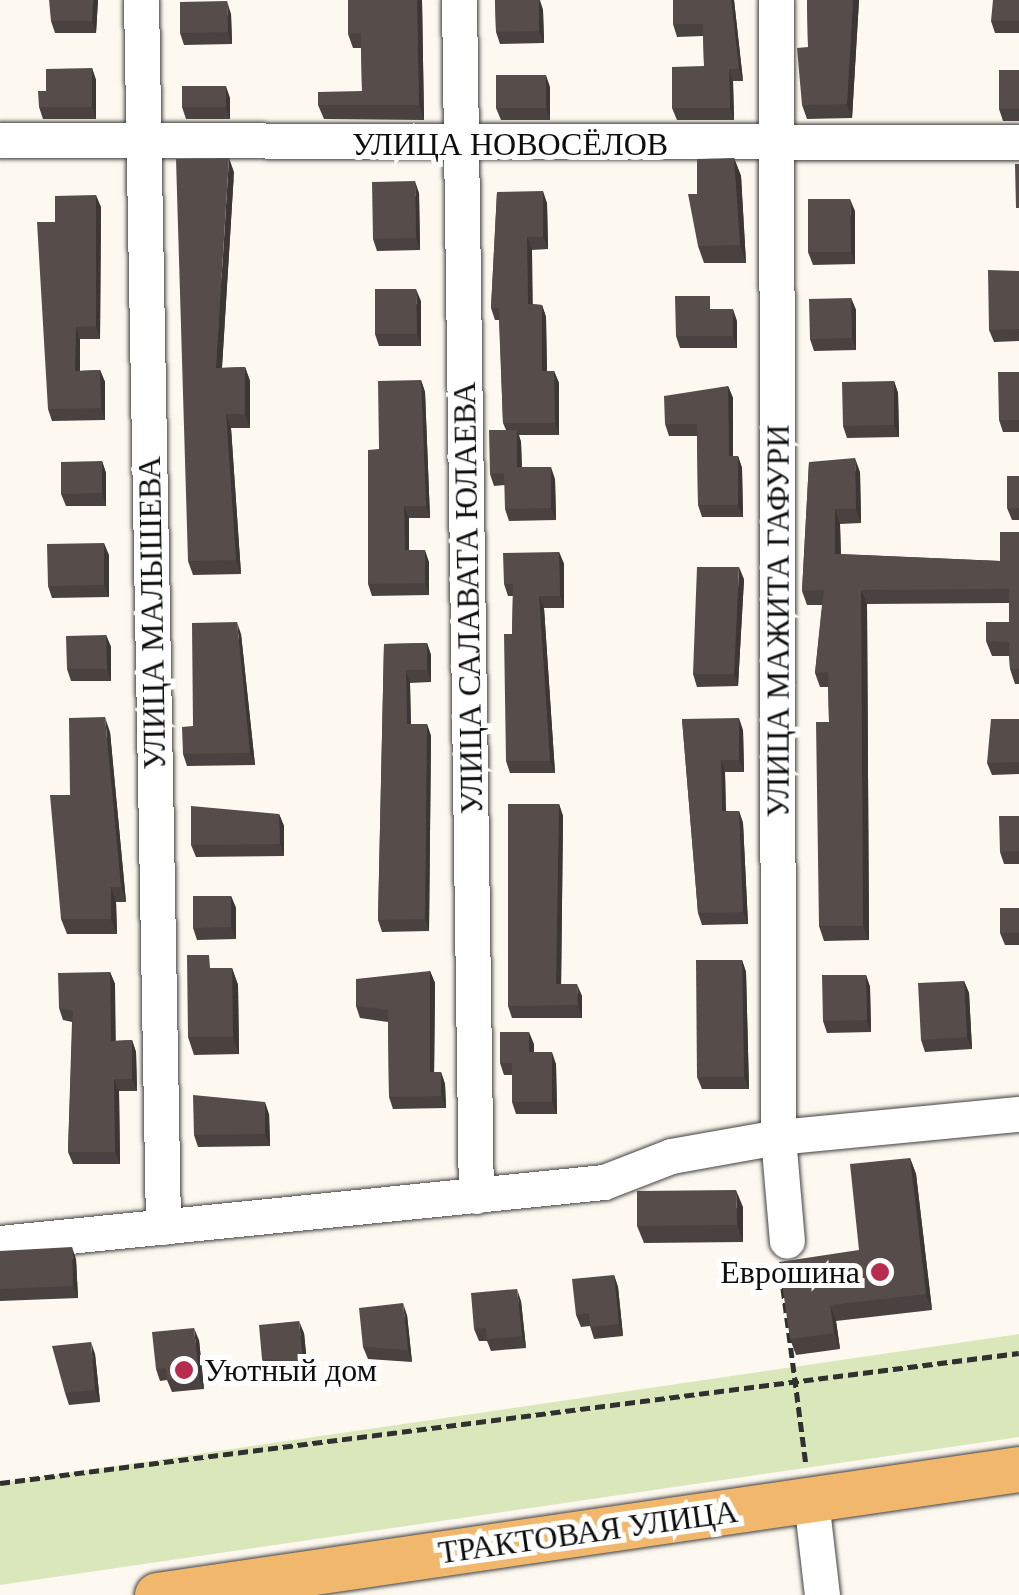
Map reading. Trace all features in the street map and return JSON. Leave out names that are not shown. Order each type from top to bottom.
[{"type":"main road","name":"ТРАКТОВАЯ УЛИЦА","points":[[163,1595],[1019,1469]]},
{"type":"street","name":"УЛИЦА МАЛЫШЕВА","points":[[140,0],[163,1227]]},
{"type":"street","name":"УЛИЦА САЛАВАТА ЮЛАЕВА","points":[[459,0],[476,1196]]},
{"type":"street","name":"УЛИЦА МАЖИТА ГАФУРИ","points":[[776,0],[778,1138],[787,1241]]},
{"type":"street","name":"УЛИЦА НОВОСЁЛОВ","points":[[0,140],[778,145],[1019,142]]},
{"type":"street","points":[[0,1243],[604,1182],[671,1156],[778,1138],[1019,1114]]},
{"type":"street","points":[[811,1500],[822,1595]]},
{"type":"path","points":[[787,1241],[779,1290],[811,1500]]},
{"type":"path","points":[[0,1483],[1019,1353]]},
{"type":"green space","points":[[1019,1334],[1019,1437],[0,1585],[0,1483]]},
{"type":"building","points":[[49,0],[93,0],[92,21],[51,21]]},
{"type":"building","points":[[348,0],[417,0],[419,105],[318,105],[318,92],[362,91],[361,33],[348,34]]},
{"type":"building","points":[[495,0],[539,0],[539,31],[496,32]]},
{"type":"building","points":[[673,0],[731,0],[739,69],[729,69],[730,108],[672,108],[672,67],[704,66],[703,24],[673,24]]},
{"type":"building","points":[[807,0],[853,0],[847,104],[802,105],[797,48],[808,47]]},
{"type":"building","points":[[993,0],[1019,0],[1019,21],[991,21]]},
{"type":"building","points":[[227,1],[228,32],[180,33],[180,2]]},
{"type":"building","points":[[92,68],[92,107],[39,107],[38,91],[46,91],[46,69]]},
{"type":"building","points":[[999,70],[1019,70],[1019,109],[999,109]]},
{"type":"building","points":[[496,75],[546,75],[546,108],[496,108]]},
{"type":"building","points":[[182,86],[226,86],[226,107],[182,107]]},
{"type":"building","points":[[229,158],[216,368],[245,367],[245,414],[226,414],[236,560],[188,561],[176,159]]},
{"type":"building","points":[[734,158],[740,245],[698,246],[688,194],[697,194],[697,159]]},
{"type":"building","points":[[1015,164],[1019,164],[1019,208],[1016,208]]},
{"type":"building","points":[[415,181],[416,238],[373,239],[372,182]]},
{"type":"building","points":[[543,191],[543,237],[527,237],[528,304],[542,305],[542,371],[554,371],[555,423],[503,423],[499,308],[491,308],[497,192]]},
{"type":"building","points":[[96,195],[96,326],[76,327],[75,371],[100,370],[101,408],[48,409],[37,222],[55,222],[55,196]]},
{"type":"building","points":[[808,199],[850,199],[851,252],[808,252]]},
{"type":"building","points":[[988,270],[1019,271],[1019,329],[989,330]]},
{"type":"building","points":[[375,289],[416,289],[417,334],[375,334]]},
{"type":"building","points":[[675,296],[710,296],[710,309],[733,309],[733,336],[676,336]]},
{"type":"building","points":[[851,298],[852,338],[810,339],[809,299]]},
{"type":"building","points":[[998,372],[1019,372],[1019,420],[999,420]]},
{"type":"building","points":[[421,380],[426,506],[404,506],[405,550],[425,550],[425,583],[368,584],[368,450],[379,449],[378,381]]},
{"type":"building","points":[[894,381],[894,425],[843,426],[842,382]]},
{"type":"building","points":[[728,386],[729,456],[738,456],[738,505],[698,505],[697,424],[665,424],[664,396]]},
{"type":"building","points":[[489,430],[517,430],[517,467],[551,467],[551,508],[505,509],[504,473],[490,474]]},
{"type":"building","points":[[855,458],[856,509],[835,509],[835,554],[1000,561],[1000,532],[1019,532],[1019,669],[1010,669],[1009,642],[986,641],[986,622],[1009,622],[1009,589],[861,590],[863,926],[819,926],[816,722],[829,722],[828,672],[815,673],[824,590],[802,591],[809,462]]},
{"type":"building","points":[[102,461],[102,493],[61,494],[61,462]]},
{"type":"building","points":[[1007,476],[1019,476],[1019,508],[1007,508]]},
{"type":"building","points":[[104,543],[104,585],[48,586],[47,544]]},
{"type":"building","points":[[559,552],[560,596],[539,596],[550,761],[506,761],[504,634],[512,634],[513,584],[504,584],[503,553]]},
{"type":"building","points":[[697,567],[739,567],[734,674],[693,674]]},
{"type":"building","points":[[237,622],[250,753],[183,754],[182,727],[193,726],[192,623]]},
{"type":"building","points":[[106,635],[107,669],[67,669],[66,636]]},
{"type":"building","points":[[427,643],[427,670],[406,670],[407,724],[427,724],[425,919],[378,920],[384,644]]},
{"type":"building","points":[[105,717],[121,887],[111,887],[111,919],[61,919],[50,795],[70,795],[69,718]]},
{"type":"building","points":[[739,718],[739,760],[721,760],[722,811],[739,811],[743,912],[698,913],[682,719]]},
{"type":"building","points":[[991,719],[1019,719],[1019,762],[987,763]]},
{"type":"building","points":[[508,804],[559,804],[556,984],[577,984],[578,1005],[508,1006]]},
{"type":"building","points":[[191,806],[279,814],[280,844],[191,845]]},
{"type":"building","points":[[999,816],[1019,816],[1019,851],[1000,852]]},
{"type":"building","points":[[193,896],[231,896],[231,927],[193,928]]},
{"type":"building","points":[[1000,908],[1019,908],[1019,933],[1000,933]]},
{"type":"building","points":[[187,955],[209,955],[210,968],[232,968],[233,1037],[188,1037]]},
{"type":"building","points":[[696,960],[742,960],[744,1077],[697,1077]]},
{"type":"building","points":[[430,971],[430,1072],[441,1072],[441,1096],[389,1097],[388,1010],[356,1006],[356,979]]},
{"type":"building","points":[[110,972],[111,1041],[132,1040],[132,1079],[114,1079],[115,1152],[68,1152],[73,1011],[59,1008],[58,973]]},
{"type":"building","points":[[822,975],[866,975],[867,1020],[823,1021]]},
{"type":"building","points":[[964,981],[967,1037],[921,1040],[918,983]]},
{"type":"building","points":[[500,1032],[529,1032],[529,1052],[552,1052],[552,1102],[512,1102],[512,1063],[500,1063]]},
{"type":"building","points":[[193,1095],[265,1102],[265,1134],[194,1135]]},
{"type":"building","points":[[910,1158],[926,1294],[830,1305],[834,1333],[790,1339],[779,1262],[859,1250],[850,1164]]},
{"type":"building","points":[[736,1190],[737,1225],[637,1226],[637,1191]]},
{"type":"building","points":[[72,1247],[73,1286],[0,1289],[0,1251]]},
{"type":"building","points":[[614,1275],[619,1324],[590,1327],[589,1313],[576,1315],[572,1279]]},
{"type":"building","points":[[517,1289],[522,1336],[487,1339],[486,1328],[474,1329],[471,1293]]},
{"type":"building","points":[[403,1303],[408,1350],[363,1347],[359,1308]]},
{"type":"building","points":[[299,1321],[303,1362],[262,1359],[259,1325]]},
{"type":"building","points":[[194,1328],[199,1377],[167,1380],[166,1368],[156,1369],[152,1332]]},
{"type":"building","points":[[91,1342],[95,1390],[65,1393],[52,1346]]},
{"type":"place","name":"Еврошина","points":[[880,1272]]},
{"type":"place","name":"Уютный дом","points":[[184,1370]]}]
